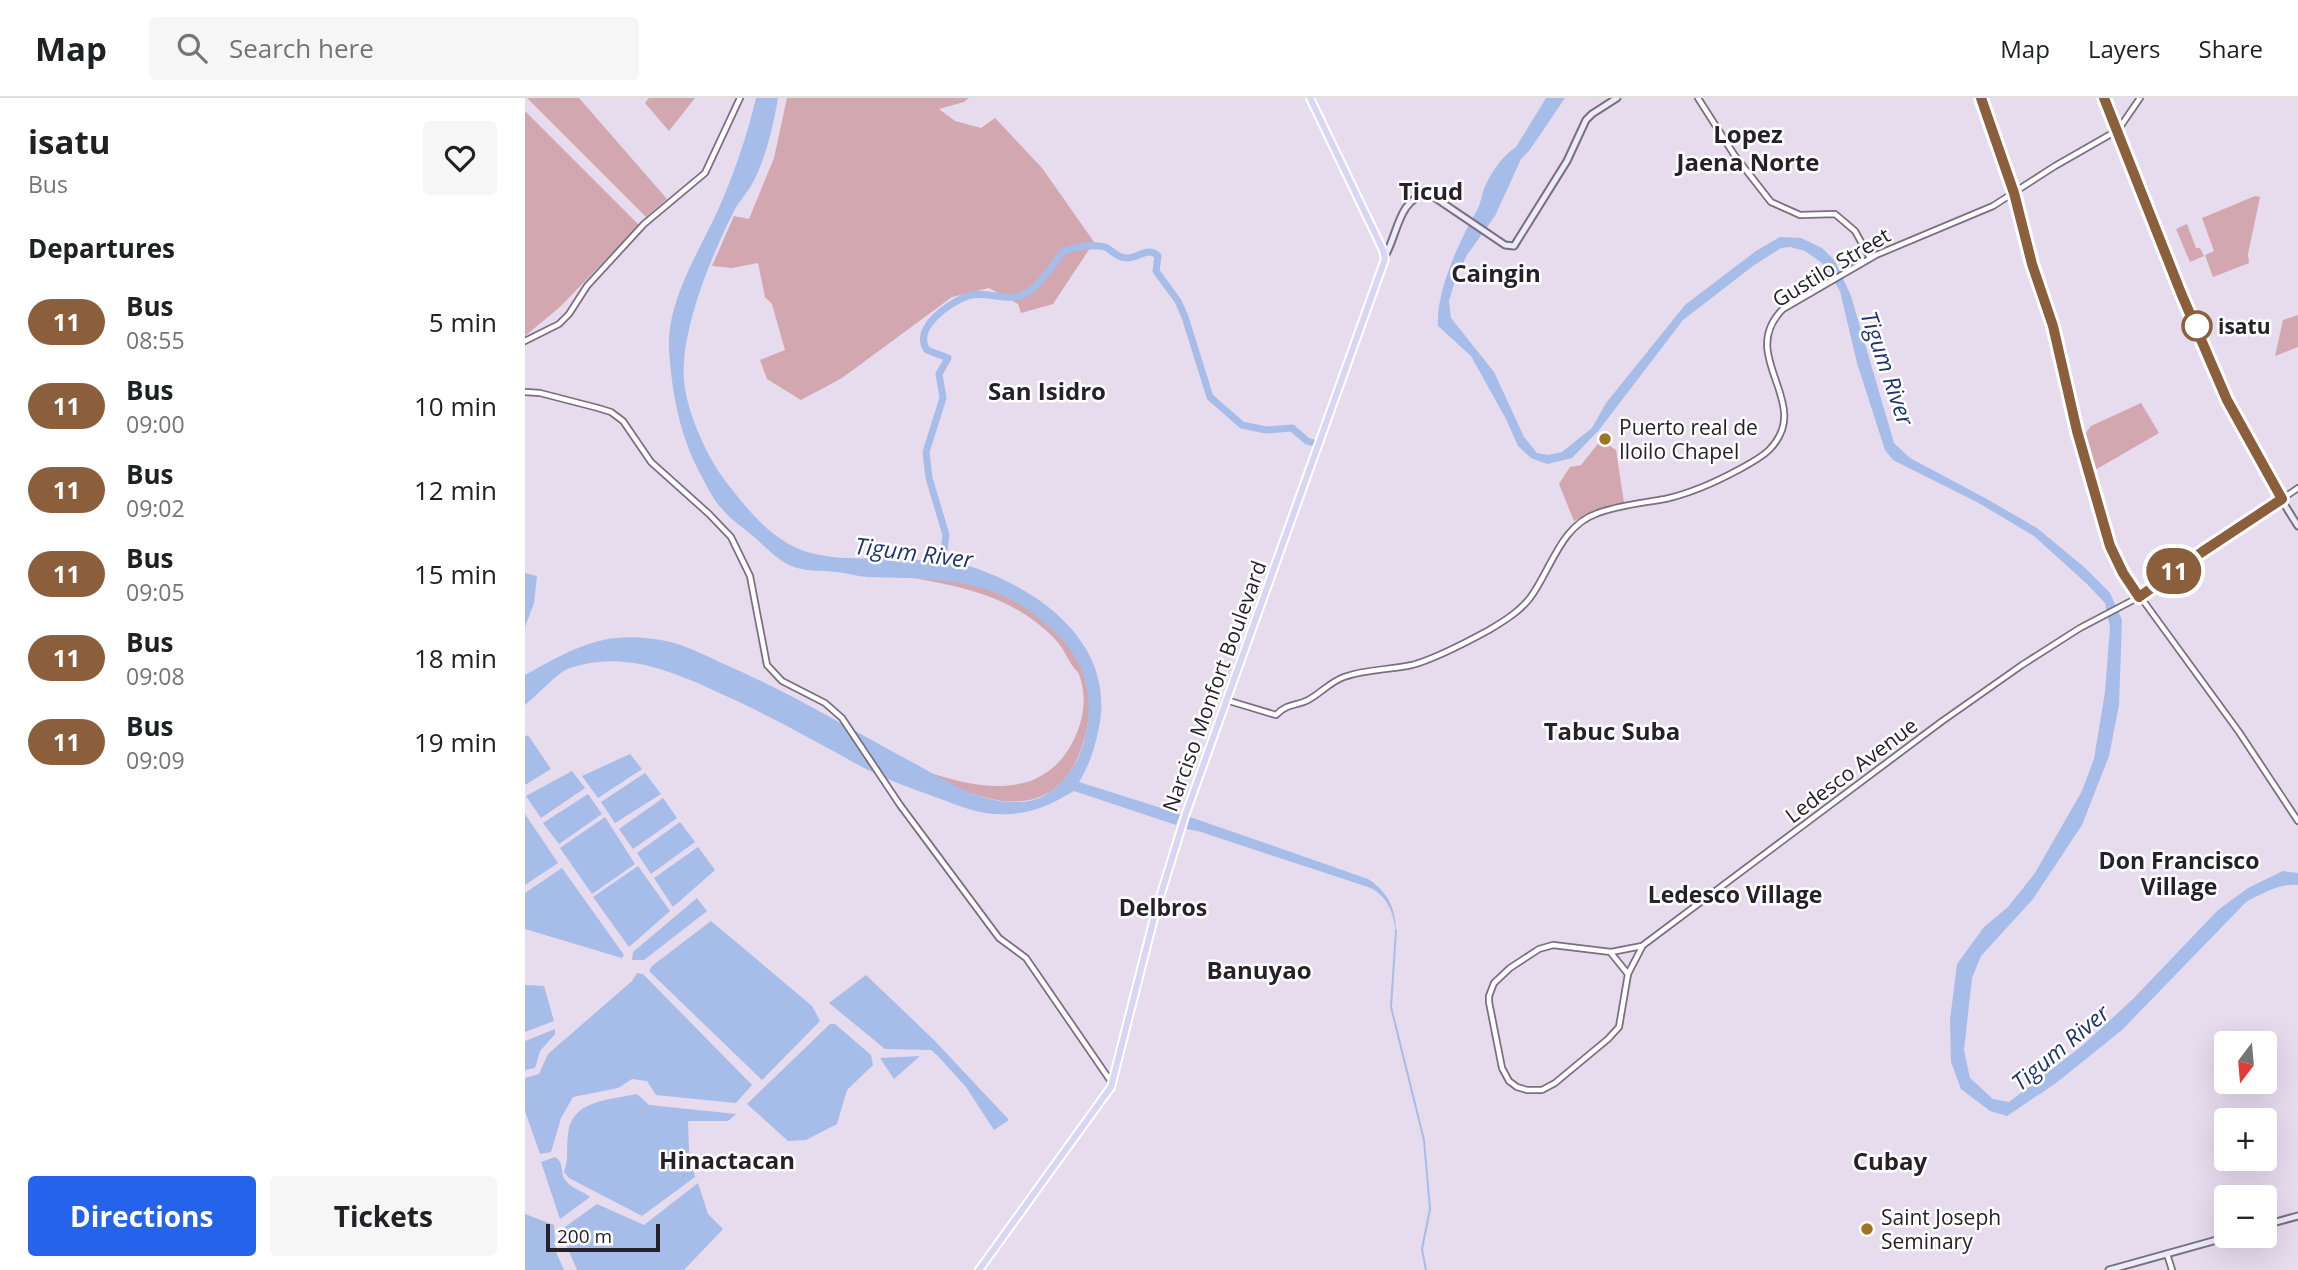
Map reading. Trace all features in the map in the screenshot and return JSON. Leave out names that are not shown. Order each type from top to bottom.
[{"type":"main road","points":[[1310,98],[1385,256]]},
{"type":"main road","points":[[1385,256],[1399,219],[1415,198],[1428,193],[1505,245],[1514,246],[1567,161],[1586,120],[1617,98]]},
{"type":"main road","points":[[2104,98],[2181,293],[2237,421],[2298,526]]},
{"type":"main road","name":"Narciso Monfort Boulevard","points":[[979,1270],[1112,1083],[1169,866],[1385,256]]},
{"type":"main road","points":[[2277,1222],[2298,1216]]},
{"type":"main road","points":[[2109,1270],[2214,1241]]},
{"type":"street","points":[[525,341],[559,324],[569,314],[587,286],[644,224],[705,173],[740,98]]},
{"type":"street","points":[[1698,98],[1735,156],[1771,202],[1800,215],[1835,214],[1855,231],[1870,258]]},
{"type":"street","points":[[1981,98],[2014,193],[2032,264],[2053,326],[2077,431],[2110,546],[2139,597],[2239,732],[2298,821]]},
{"type":"street","points":[[2118,130],[2140,98]]},
{"type":"street","name":"Gustilo Street","points":[[1226,701],[1276,715],[1291,704],[1306,701],[1343,677],[1412,665],[1442,653],[1488,631],[1522,607],[1567,534],[1576,525],[1596,513],[1708,486],[1756,460],[1770,449],[1781,429],[1785,413],[1783,395],[1769,363],[1767,334],[1772,321],[1783,309],[1870,258],[1969,217],[2014,193],[2118,130]]},
{"type":"street","points":[[525,392],[611,412],[623,421],[651,463],[709,514],[735,542],[750,576],[767,665],[773,674],[825,703],[842,718],[881,778],[999,938],[1026,957],[1112,1083]]},
{"type":"street","name":"Ledesco Avenue","points":[[1642,946],[1941,722],[2022,665],[2084,626],[2139,597],[2298,488]]},
{"type":"street","points":[[1553,945],[1611,953],[1642,946],[1628,974],[1619,1027],[1606,1041],[1555,1083],[1535,1091],[1517,1087],[1510,1081],[1502,1068],[1489,1002],[1490,988],[1510,968],[1539,949],[1553,945]]},
{"type":"street","points":[[1611,953],[1628,974]]},
{"type":"street","points":[[2167,1254],[2172,1270]]},
{"type":"shaded area","points":[[527,98],[579,98],[667,199],[646,217]]},
{"type":"shaded area","points":[[649,98],[695,98],[669,131],[645,103]]},
{"type":"shaded area","points":[[787,98],[969,98],[939,109],[955,121],[981,128],[995,118],[1042,168],[1094,242],[1053,304],[1021,313],[1018,304],[989,288],[952,297],[842,378],[801,400],[767,379],[760,360],[785,350],[772,304],[765,297],[758,263],[732,268],[712,266],[734,216],[749,219],[774,158]]},
{"type":"shaded area","points":[[525,111],[639,225],[560,307],[525,336]]},
{"type":"shaded area","points":[[2255,196],[2260,197],[2248,254],[2249,263],[2213,277],[2205,255],[2214,251],[2202,218]]},
{"type":"shaded area","points":[[2187,224],[2196,248],[2200,248],[2204,256],[2190,262],[2176,229]]},
{"type":"shaded area","points":[[2298,315],[2298,347],[2275,356],[2283,320]]},
{"type":"shaded area","points":[[2141,403],[2159,433],[2090,473],[2080,440],[2091,426]]},
{"type":"shaded area","points":[[1601,440],[1616,450],[1624,503],[1594,511],[1574,521],[1559,484],[1570,467],[1581,465]]},
{"type":"shaded area","points":[[913,578],[977,585],[1010,598],[1055,630],[1077,658],[1087,682],[1089,717],[1083,743],[1072,769],[1057,787],[1038,797],[1018,801],[996,800],[973,794],[928,772],[973,784],[994,786],[1015,785],[1034,779],[1051,769],[1066,753],[1078,730],[1083,694],[1078,672],[1057,641],[1022,613],[970,590]]},
{"type":"water","points":[[756,98],[778,98],[768,142],[757,174],[734,211],[706,274],[692,319],[684,362],[689,408],[714,465],[765,527],[798,549],[840,558],[927,561],[939,558],[970,566],[1002,579],[1031,595],[1058,615],[1079,639],[1094,666],[1101,697],[1095,745],[1079,782],[1180,814],[1176,825],[1074,791],[1043,807],[1020,813],[991,814],[964,808],[873,772],[769,717],[697,683],[635,663],[614,661],[570,668],[553,679],[525,705],[525,675],[592,643],[625,637],[645,638],[681,645],[772,686],[951,784],[991,799],[1006,802],[1031,801],[1049,793],[1070,773],[1084,743],[1089,702],[1078,663],[1067,645],[1030,611],[1009,598],[965,584],[917,578],[867,577],[806,570],[789,565],[726,514],[714,499],[694,462],[683,431],[672,383],[669,349],[673,313],[686,277],[735,169]]},
{"type":"water","points":[[1546,98],[1565,98],[1521,159],[1495,216],[1467,255],[1456,277],[1449,301],[1451,318],[1494,372],[1524,437],[1537,453],[1548,455],[1562,452],[1592,428],[1606,403],[1685,305],[1756,251],[1780,237],[1801,238],[1822,248],[1835,261],[1851,296],[1894,443],[1910,458],[2037,528],[2084,567],[2110,593],[2122,620],[2119,705],[2109,756],[2082,825],[2033,899],[1981,956],[1972,978],[1964,1050],[1970,1078],[1993,1099],[2009,1102],[2082,1046],[2133,999],[2218,910],[2248,888],[2283,871],[2298,873],[2298,885],[2278,887],[2246,902],[2122,1030],[2056,1083],[2007,1116],[1990,1111],[1961,1089],[1951,1062],[1950,1020],[1957,964],[1984,927],[2008,907],[2035,873],[2082,791],[2094,759],[2105,692],[2110,627],[2105,603],[2034,536],[1977,502],[1893,460],[1885,450],[1857,363],[1840,291],[1822,263],[1805,251],[1790,247],[1781,248],[1753,266],[1683,320],[1599,430],[1572,458],[1547,464],[1531,458],[1518,446],[1471,356],[1438,326],[1438,312],[1450,266],[1493,171],[1516,147]]},
{"type":"water","points":[[525,573],[537,576],[534,603],[525,627]]},
{"type":"water","points":[[528,735],[551,769],[525,785],[525,737]]},
{"type":"water","points":[[630,754],[642,769],[598,798],[582,776]]},
{"type":"water","points":[[572,771],[585,788],[541,818],[526,796]]},
{"type":"water","points":[[645,773],[661,794],[615,823],[601,802]]},
{"type":"water","points":[[588,794],[602,814],[559,844],[543,823]]},
{"type":"water","points":[[663,798],[677,818],[633,849],[619,829]]},
{"type":"water","points":[[525,814],[558,863],[525,885]]},
{"type":"water","points":[[605,817],[635,864],[592,894],[560,848]]},
{"type":"water","points":[[1190,817],[1368,879],[1390,902],[1396,932],[1389,907],[1382,896],[1371,888],[1186,829]]},
{"type":"water","points":[[680,822],[695,842],[651,874],[637,853]]},
{"type":"water","points":[[698,847],[715,870],[673,907],[654,878]]},
{"type":"water","points":[[638,866],[670,911],[629,947],[593,897]]},
{"type":"water","points":[[562,868],[624,955],[622,958],[525,929],[525,893]]},
{"type":"water","points":[[697,898],[707,911],[644,960],[632,960],[633,952]]},
{"type":"water","points":[[711,921],[812,1006],[820,1021],[762,1080],[649,971]]},
{"type":"water","points":[[637,973],[643,974],[752,1085],[736,1103],[656,1095],[647,1081],[632,1079],[618,1088],[573,1097],[561,1118],[551,1152],[540,1154],[525,1111],[525,1078],[539,1074],[548,1054],[632,981]]},
{"type":"water","points":[[866,975],[934,1040],[1009,1120],[994,1130],[966,1087],[931,1050],[885,1049],[829,1003]]},
{"type":"water","points":[[525,985],[544,986],[554,1021],[525,1032]]},
{"type":"water","points":[[830,1024],[835,1024],[871,1055],[873,1065],[847,1090],[837,1124],[806,1140],[788,1141],[747,1104]]},
{"type":"water","points":[[555,1029],[555,1034],[540,1051],[535,1068],[525,1070],[525,1041]]},
{"type":"water","points":[[920,1056],[894,1079],[880,1058]]},
{"type":"water","points":[[637,1094],[649,1105],[736,1114],[728,1121],[688,1121],[689,1150],[695,1177],[642,1216],[569,1178],[564,1172],[568,1134],[576,1114],[604,1100]]},
{"type":"water","points":[[555,1157],[560,1162],[566,1181],[590,1197],[560,1219],[541,1162]]},
{"type":"water","points":[[698,1183],[708,1214],[723,1229],[684,1270],[577,1270],[565,1242],[565,1227],[597,1204],[644,1225]]},
{"type":"water","points":[[525,1214],[554,1225],[556,1252],[564,1270],[525,1270]]},
{"type":"waterway","name":"Tigum River","points":[[942,567],[946,535],[929,478],[926,452],[943,398],[939,374],[948,358],[927,350],[925,333],[943,310],[968,296],[982,294],[1015,297],[1028,292],[1067,250],[1097,246],[1107,248],[1124,258],[1147,252],[1158,256],[1156,271],[1178,301],[1185,317],[1210,397],[1242,425],[1266,430],[1292,428],[1307,441],[1314,443]]},
{"type":"waterway","points":[[1396,930],[1391,1007],[1424,1140],[1430,1209],[1422,1249],[1426,1270]]},
{"type":"bus line","name":"11","points":[[1981,98],[2014,193],[2032,264],[2053,326],[2077,431],[2110,546],[2139,597],[2282,499],[2227,400],[2181,293],[2104,98]]},
{"type":"place","name":"isatu","points":[[2197,326]]},
{"type":"place","name":"Puerto real de Iloilo Chapel","points":[[1605,439]]},
{"type":"place","name":"Saint Joseph Seminary","points":[[1867,1229]]},
{"type":"district","name":"Lopez Jaena Norte","points":[[1748,147]]},
{"type":"district","name":"Ticud","points":[[1431,190]]},
{"type":"district","name":"Caingin","points":[[1496,272]]},
{"type":"district","name":"San Isidro","points":[[1047,390]]},
{"type":"district","name":"Tabuc Suba","points":[[1612,730]]},
{"type":"district","name":"Don Francisco Village","points":[[2179,873]]},
{"type":"district","name":"Ledesco Village","points":[[1735,894]]},
{"type":"district","name":"Delbros","points":[[1163,907]]},
{"type":"district","name":"Banuyao","points":[[1259,969]]},
{"type":"district","name":"Hinactacan","points":[[727,1159]]},
{"type":"district","name":"Cubay","points":[[1890,1160]]}]
